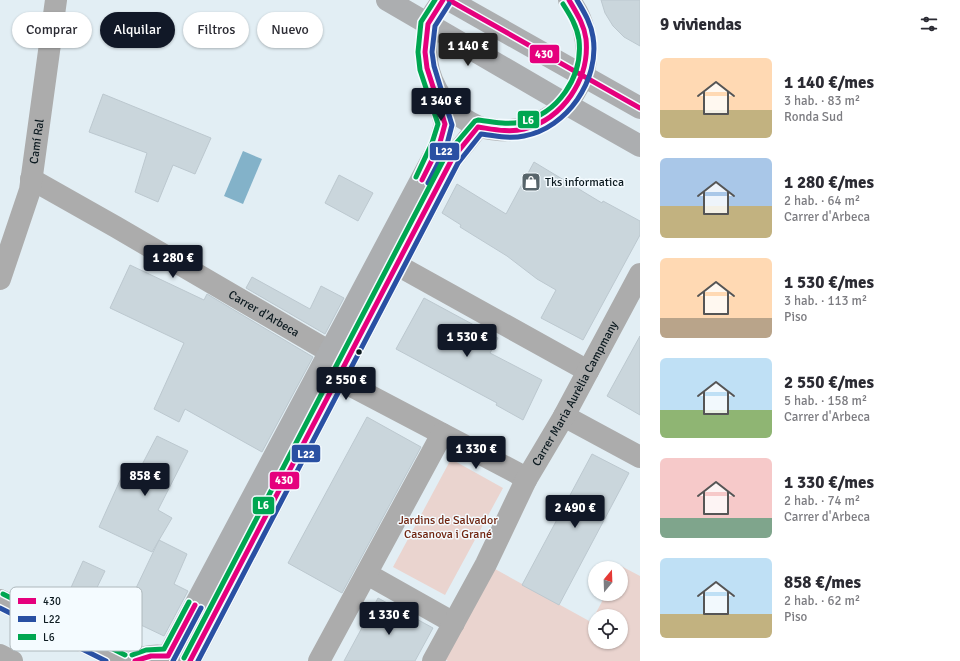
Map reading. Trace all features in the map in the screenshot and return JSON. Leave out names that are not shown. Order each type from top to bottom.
[{"type":"main road","points":[[387,0],[640,146]]},
{"type":"main road","points":[[135,661],[141,658],[156,655],[173,658],[330,352],[439,146],[445,124],[427,68],[425,52],[428,24],[443,0]]},
{"type":"main road","points":[[449,0],[640,108]]},
{"type":"main road","points":[[434,86],[444,102],[458,115],[478,127],[509,130],[524,128],[545,120],[566,104],[576,91],[583,75],[586,56],[586,36],[579,16],[569,0]]},
{"type":"main road","points":[[190,661],[452,160],[478,127]]},
{"type":"street","name":"Camí Ral","points":[[0,279],[30,190],[56,0]]},
{"type":"street","name":"Carrer d'Arbeca","points":[[31,178],[330,352]]},
{"type":"street","points":[[398,265],[588,371]]},
{"type":"street","name":"Carrer Maria Aurèlia Campmany","points":[[433,661],[486,564],[526,480],[564,416],[640,274]]},
{"type":"street","points":[[338,379],[517,473],[526,480]]},
{"type":"street","points":[[564,416],[640,457]]},
{"type":"street","points":[[319,661],[442,434]]},
{"type":"street","points":[[367,574],[454,623]]},
{"type":"street","points":[[0,600],[10,605]]},
{"type":"street","points":[[102,651],[122,661]]},
{"type":"street","points":[[0,655],[12,661]]},
{"type":"green space","name":"Jardins de Salvador Casanova i Grané","points":[[451,459],[503,488],[445,595],[393,567]]},
{"type":"green space","points":[[486,564],[588,620],[588,649],[628,649],[628,609],[598,609],[602,601],[628,601],[628,570],[640,576],[640,661],[448,661],[436,655]]},
{"type":"water","points":[[243,151],[262,159],[243,204],[224,196]]},
{"type":"building","points":[[601,0],[640,0],[640,46],[624,37],[613,26],[605,13]]},
{"type":"building","points":[[103,94],[211,138],[195,174],[173,165],[158,202],[135,192],[147,153],[89,132]]},
{"type":"building","points":[[534,162],[602,203],[603,201],[640,221],[640,235],[583,340],[541,318],[556,290],[537,279],[507,256],[460,227],[461,225],[442,213],[457,184],[506,214]]},
{"type":"building","points":[[339,175],[373,193],[358,221],[325,203]]},
{"type":"building","points":[[130,265],[204,300],[207,294],[313,357],[262,452],[185,409],[179,422],[154,409],[184,343],[110,308]]},
{"type":"building","points":[[252,277],[310,309],[321,286],[344,298],[325,334],[246,288]]},
{"type":"building","points":[[424,298],[498,338],[490,353],[542,380],[523,420],[496,405],[497,403],[396,349]]},
{"type":"building","points":[[640,336],[640,415],[607,396]]},
{"type":"building","points":[[367,417],[421,447],[342,593],[288,563]]},
{"type":"building","points":[[157,436],[188,451],[158,510],[172,518],[152,552],[99,527],[122,476],[134,480]]},
{"type":"building","points":[[592,454],[629,473],[559,605],[522,585]]},
{"type":"building","points":[[159,540],[187,554],[174,584],[188,591],[164,636],[142,626],[142,587],[137,586]]},
{"type":"building","points":[[83,561],[105,571],[97,587],[71,587]]},
{"type":"building","points":[[378,598],[433,628],[415,661],[344,661]]},
{"type":"transit line","name":"L6","points":[[416,177],[432,143],[438,124],[420,70],[418,52],[421,22],[435,0]]},
{"type":"transit line","name":"430","points":[[422,180],[439,146],[445,124],[427,68],[425,52],[428,24],[443,0]]},
{"type":"transit line","name":"430","points":[[449,0],[640,108]]},
{"type":"transit line","name":"430","points":[[190,661],[452,159],[478,127],[507,131],[524,129],[538,124],[551,116],[562,107],[571,95],[583,69],[586,54],[586,39],[582,23],[569,0]]},
{"type":"transit line","name":"L22","points":[[198,661],[458,163],[481,134],[502,137],[519,137],[540,131],[554,123],[567,112],[577,100],[586,85],[594,53],[593,37],[589,22],[577,0]]},
{"type":"transit line","name":"L22","points":[[428,183],[446,148],[452,125],[434,66],[432,52],[435,26],[449,4]]},
{"type":"transit line","name":"L6","points":[[184,658],[446,155],[475,121],[516,123],[534,118],[557,102],[572,80],[577,67],[579,40],[575,25],[563,4]]},
{"type":"transit line","name":"L6","points":[[3,594],[10,598]]},
{"type":"transit line","name":"L6","points":[[132,655],[146,650],[164,649],[189,602]]},
{"type":"transit line","name":"430","points":[[135,661],[151,656],[168,656],[195,605]]},
{"type":"transit line","name":"L22","points":[[0,608],[10,613]]},
{"type":"transit line","name":"L22","points":[[173,661],[201,608]]},
{"type":"transit line","name":"L22","points":[[86,651],[106,661]]},
{"type":"transit line","name":"L6","points":[[117,651],[125,655]]},
{"type":"place","name":"Tks informatica","points":[[531,182]]}]
